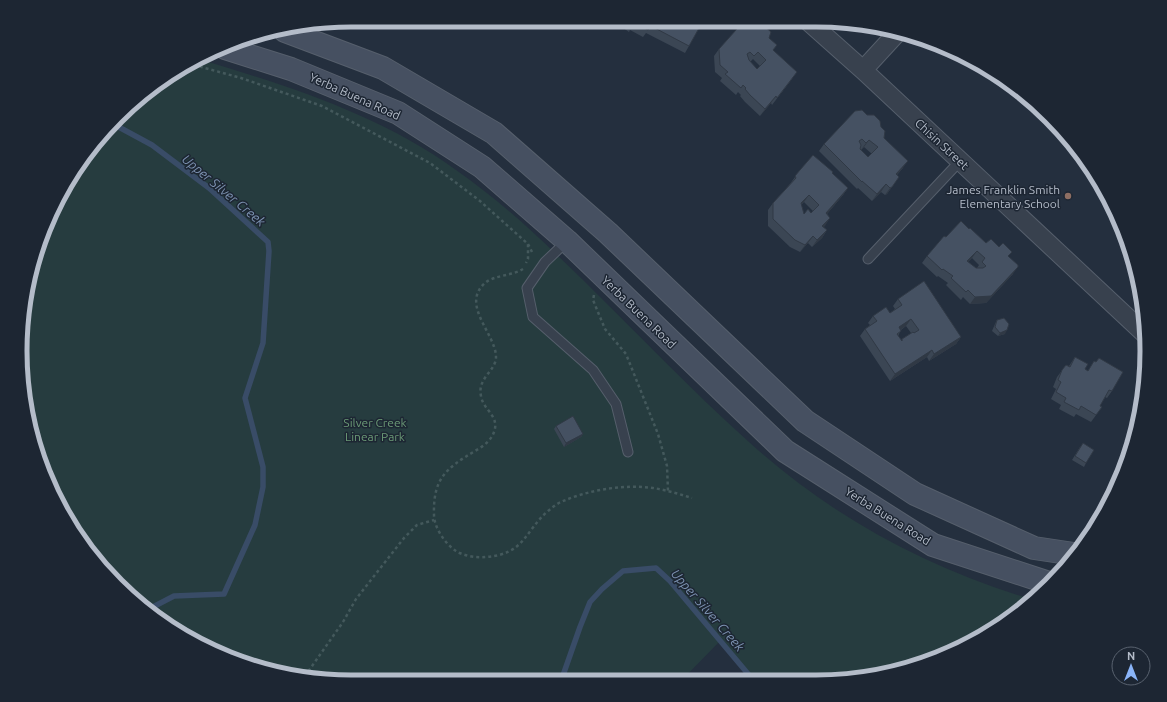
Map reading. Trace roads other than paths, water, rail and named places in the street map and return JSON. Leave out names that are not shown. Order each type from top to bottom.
[{"type":"main road","points":[[290,33],[383,68],[494,133],[608,233],[805,421],[915,494],[1034,548],[1069,553]]},
{"type":"main road","name":"Yerba Buena Road","points":[[232,50],[291,68],[398,113],[482,167],[567,241],[785,451],[933,545],[1044,581]]},
{"type":"street","name":"Chisin Street","points":[[815,27],[960,160],[1139,328]]},
{"type":"street","points":[[863,70],[894,37]]},
{"type":"lane","points":[[868,259],[960,160]]},
{"type":"lane","points":[[567,241],[545,262],[527,288],[531,312],[533,317],[593,370],[616,404],[628,452]]},
{"type":"waterway","name":"Upper Silver Creek","points":[[118,126],[152,145],[209,188],[268,242],[269,251],[263,343],[245,398],[263,467],[263,487],[255,525],[224,594],[174,596],[153,607]]},
{"type":"waterway","name":"Upper Silver Creek","points":[[563,675],[590,602],[602,589],[623,571],[656,568],[670,581],[749,675]]},
{"type":"place","name":"James Franklin Smith Elementary School","points":[[1068,196]]},
{"type":"park label","name":"Silver Creek Linear Park","points":[[375,429]]}]
